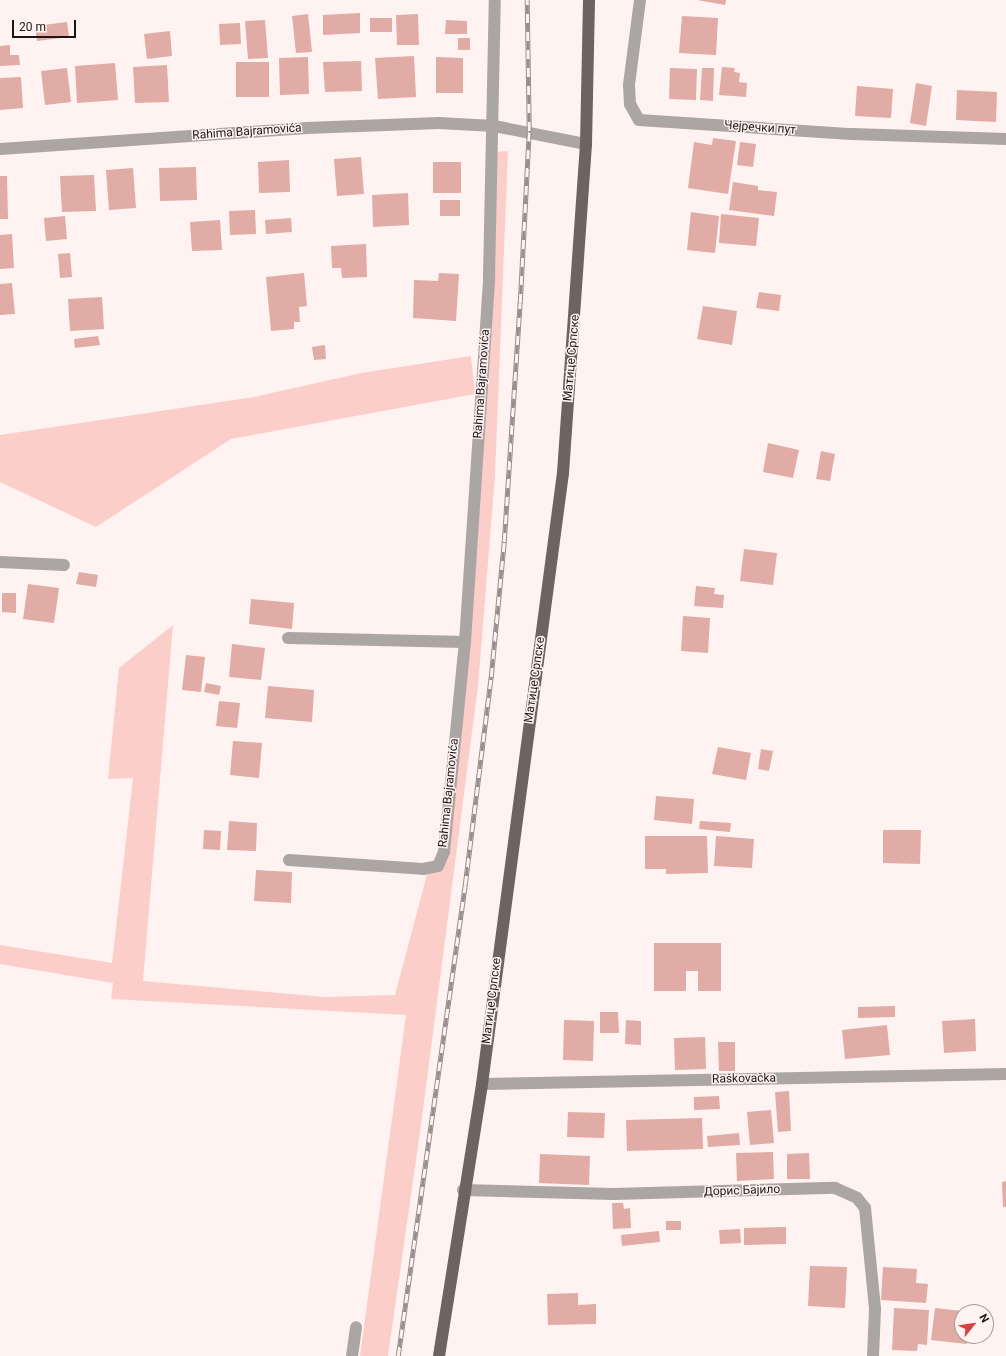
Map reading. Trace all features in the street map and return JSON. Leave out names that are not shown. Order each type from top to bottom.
[{"type":"main road","name":"Матице Српске","points":[[439,1356],[463,1190],[482,1084],[563,472],[586,144],[589,0]]},
{"type":"street","name":"Rahima Bajramovića","points":[[289,860],[423,869],[438,866],[444,852],[465,642],[489,284],[494,126],[495,0]]},
{"type":"street","name":"Чејречки пут","points":[[640,0],[629,85],[630,104],[638,120],[852,134],[1006,140]]},
{"type":"street","name":"Rahima Bajramovića","points":[[0,149],[306,128],[439,123],[494,126],[586,144]]},
{"type":"street","points":[[0,562],[64,565]]},
{"type":"street","points":[[288,638],[465,642]]},
{"type":"street","name":"Raškovačka","points":[[482,1084],[1006,1074]]},
{"type":"street","name":"Дорис Бајило","points":[[463,1190],[614,1194],[835,1188],[857,1198],[866,1208],[875,1309],[873,1356]]},
{"type":"street","points":[[352,1356],[356,1327]]},
{"type":"shaded area","points":[[508,151],[495,476],[478,686],[422,1118],[388,1356],[360,1356],[406,1015],[111,999],[113,983],[0,964],[0,945],[112,963],[133,778],[108,779],[119,668],[173,625],[143,981],[324,997],[395,995],[430,863],[443,864],[484,395],[492,152]]},
{"type":"shaded area","points":[[471,356],[475,394],[231,439],[96,527],[0,482],[0,435],[254,397],[361,373]]},
{"type":"building","points":[[697,0],[726,0],[725,5]]},
{"type":"building","points":[[360,13],[360,33],[323,35],[323,15]]},
{"type":"building","points":[[308,14],[312,52],[296,53],[292,16]]},
{"type":"building","points":[[418,14],[419,45],[397,45],[396,15]]},
{"type":"building","points":[[682,16],[718,18],[716,55],[679,53]]},
{"type":"building","points":[[370,18],[392,18],[392,32],[370,32]]},
{"type":"building","points":[[265,20],[268,58],[248,59],[245,21]]},
{"type":"building","points":[[446,20],[467,21],[467,34],[445,34]]},
{"type":"building","points":[[67,22],[69,37],[37,41],[35,26]]},
{"type":"building","points":[[240,23],[241,44],[220,45],[219,24]]},
{"type":"building","points":[[170,31],[172,56],[147,59],[144,34]]},
{"type":"building","points":[[458,38],[470,38],[470,50],[458,50]]},
{"type":"building","points":[[10,45],[10,55],[19,55],[20,65],[0,66],[0,46]]},
{"type":"building","points":[[414,56],[416,97],[378,99],[375,58]]},
{"type":"building","points":[[308,57],[309,94],[280,95],[279,58]]},
{"type":"building","points":[[436,57],[463,58],[463,93],[436,93]]},
{"type":"building","points":[[361,61],[362,91],[325,92],[323,62]]},
{"type":"building","points":[[236,62],[269,62],[269,97],[236,97]]},
{"type":"building","points":[[115,63],[118,100],[77,103],[75,66]]},
{"type":"building","points":[[167,65],[169,102],[135,103],[133,67]]},
{"type":"building","points":[[722,67],[735,68],[734,72],[740,73],[739,82],[747,83],[746,97],[719,95]]},
{"type":"building","points":[[67,68],[71,102],[45,105],[41,71]]},
{"type":"building","points":[[670,68],[697,69],[696,100],[669,99]]},
{"type":"building","points":[[702,68],[714,68],[713,101],[700,100]]},
{"type":"building","points":[[21,77],[23,108],[0,110],[0,78]]},
{"type":"building","points":[[916,83],[932,86],[926,126],[910,123]]},
{"type":"building","points":[[857,86],[893,89],[891,118],[855,116]]},
{"type":"building","points":[[957,90],[997,92],[996,122],[956,120]]},
{"type":"building","points":[[713,138],[736,141],[728,194],[688,188],[694,142],[712,145]]},
{"type":"building","points":[[740,142],[756,144],[753,167],[737,165]]},
{"type":"building","points":[[361,157],[364,194],[337,196],[334,159]]},
{"type":"building","points":[[289,160],[290,192],[259,193],[258,162]]},
{"type":"building","points":[[433,162],[461,162],[461,193],[433,193]]},
{"type":"building","points":[[196,167],[197,200],[160,201],[159,168]]},
{"type":"building","points":[[133,168],[136,208],[109,210],[106,170]]},
{"type":"building","points":[[94,175],[96,211],[62,212],[60,176]]},
{"type":"building","points":[[0,176],[7,176],[8,219],[0,219]]},
{"type":"building","points":[[733,182],[758,186],[758,190],[777,192],[774,216],[729,210]]},
{"type":"building","points":[[408,193],[409,225],[373,227],[372,195]]},
{"type":"building","points":[[440,200],[460,200],[460,216],[440,216]]},
{"type":"building","points":[[255,210],[256,234],[230,235],[229,211]]},
{"type":"building","points":[[691,212],[719,216],[715,253],[687,250]]},
{"type":"building","points":[[721,214],[759,218],[756,246],[719,243]]},
{"type":"building","points":[[65,216],[67,239],[46,241],[44,218]]},
{"type":"building","points":[[291,218],[292,232],[266,234],[265,220]]},
{"type":"building","points":[[220,220],[222,250],[192,251],[190,222]]},
{"type":"building","points":[[12,234],[14,268],[0,269],[0,235]]},
{"type":"building","points":[[366,244],[367,277],[342,278],[341,268],[332,268],[331,246]]},
{"type":"building","points":[[70,253],[72,277],[60,278],[58,254]]},
{"type":"building","points":[[304,273],[307,306],[299,307],[300,322],[294,322],[294,329],[271,331],[266,277]]},
{"type":"building","points":[[439,273],[459,274],[456,321],[413,318],[414,280],[438,281]]},
{"type":"building","points":[[12,283],[15,314],[0,315],[0,284]]},
{"type":"building","points":[[759,292],[781,295],[779,311],[756,308]]},
{"type":"building","points":[[102,297],[104,329],[70,331],[68,299]]},
{"type":"building","points":[[703,306],[737,311],[732,345],[697,339]]},
{"type":"building","points":[[98,336],[100,345],[75,348],[74,339]]},
{"type":"building","points":[[325,345],[326,359],[314,360],[312,347]]},
{"type":"building","points":[[768,443],[799,450],[793,478],[763,472]]},
{"type":"building","points":[[821,451],[835,454],[830,481],[816,479]]},
{"type":"building","points":[[744,549],[777,553],[773,585],[740,581]]},
{"type":"building","points":[[79,572],[98,575],[96,587],[76,584]]},
{"type":"building","points":[[28,584],[59,588],[54,623],[23,619]]},
{"type":"building","points":[[696,586],[715,588],[714,594],[724,595],[723,608],[694,606]]},
{"type":"building","points":[[2,593],[16,593],[16,613],[2,612]]},
{"type":"building","points":[[251,599],[294,603],[292,629],[249,624]]},
{"type":"building","points":[[683,616],[710,618],[708,653],[681,651]]},
{"type":"building","points":[[232,644],[265,648],[261,680],[229,677]]},
{"type":"building","points":[[186,655],[205,657],[201,692],[182,690]]},
{"type":"building","points":[[206,683],[221,686],[219,695],[204,692]]},
{"type":"building","points":[[268,686],[314,690],[312,722],[265,718]]},
{"type":"building","points":[[219,701],[240,703],[237,728],[216,726]]},
{"type":"building","points":[[233,741],[262,743],[259,778],[230,775]]},
{"type":"building","points":[[718,747],[751,753],[746,780],[712,774]]},
{"type":"building","points":[[761,749],[773,751],[769,771],[758,769]]},
{"type":"building","points":[[656,796],[694,799],[692,824],[654,820]]},
{"type":"building","points":[[229,821],[257,823],[256,851],[227,850]]},
{"type":"building","points":[[700,821],[731,823],[730,832],[699,829]]},
{"type":"building","points":[[204,830],[221,831],[220,850],[203,849]]},
{"type":"building","points":[[883,830],[921,830],[920,864],[883,863]]},
{"type":"building","points":[[645,836],[707,836],[708,873],[666,874],[666,869],[645,869]]},
{"type":"building","points":[[716,836],[754,839],[752,868],[714,866]]},
{"type":"building","points":[[256,870],[292,872],[291,903],[254,901]]},
{"type":"building","points":[[654,943],[721,943],[721,991],[698,991],[698,971],[686,971],[686,991],[654,991]]},
{"type":"building","points":[[895,1006],[895,1017],[858,1018],[858,1007]]},
{"type":"building","points":[[600,1012],[618,1012],[619,1033],[600,1033]]},
{"type":"building","points":[[975,1019],[976,1051],[944,1053],[942,1021]]},
{"type":"building","points":[[564,1020],[594,1021],[593,1061],[563,1060]]},
{"type":"building","points":[[626,1020],[641,1021],[641,1045],[625,1044]]},
{"type":"building","points":[[887,1025],[890,1055],[845,1059],[842,1030]]},
{"type":"building","points":[[705,1037],[706,1069],[675,1070],[674,1038]]},
{"type":"building","points":[[718,1042],[735,1042],[735,1071],[719,1071]]},
{"type":"building","points":[[789,1091],[791,1131],[778,1132],[775,1092]]},
{"type":"building","points":[[719,1096],[720,1109],[694,1110],[694,1097]]},
{"type":"building","points":[[771,1110],[774,1143],[750,1145],[747,1112]]},
{"type":"building","points":[[568,1112],[605,1113],[604,1138],[567,1137]]},
{"type":"building","points":[[702,1118],[703,1149],[627,1151],[626,1120]]},
{"type":"building","points":[[739,1133],[740,1145],[708,1147],[707,1136]]},
{"type":"building","points":[[773,1152],[774,1179],[737,1181],[736,1153]]},
{"type":"building","points":[[809,1153],[810,1179],[787,1179],[787,1154]]},
{"type":"building","points":[[540,1154],[590,1156],[589,1185],[539,1183]]},
{"type":"building","points":[[1006,1181],[1006,1207],[1003,1207],[1002,1182]]},
{"type":"building","points":[[612,1203],[623,1203],[624,1209],[630,1208],[631,1228],[613,1229]]},
{"type":"building","points":[[666,1221],[681,1221],[681,1230],[666,1230]]},
{"type":"building","points":[[786,1227],[786,1244],[744,1245],[744,1228]]},
{"type":"building","points":[[740,1229],[741,1243],[720,1244],[719,1230]]},
{"type":"building","points":[[659,1231],[660,1242],[622,1246],[621,1235]]},
{"type":"building","points":[[810,1266],[847,1267],[845,1308],[808,1306]]},
{"type":"building","points":[[883,1267],[917,1269],[916,1283],[928,1284],[926,1303],[881,1300]]},
{"type":"building","points":[[578,1293],[578,1305],[596,1304],[596,1324],[548,1325],[547,1294]]},
{"type":"building","points":[[894,1308],[929,1310],[927,1345],[918,1344],[917,1351],[892,1350]]},
{"type":"building","points":[[935,1308],[954,1310],[954,1343],[931,1340]]},
{"type":"railway","points":[[398,1356],[465,885],[491,677],[504,542],[520,303],[529,131],[527,0]]}]
